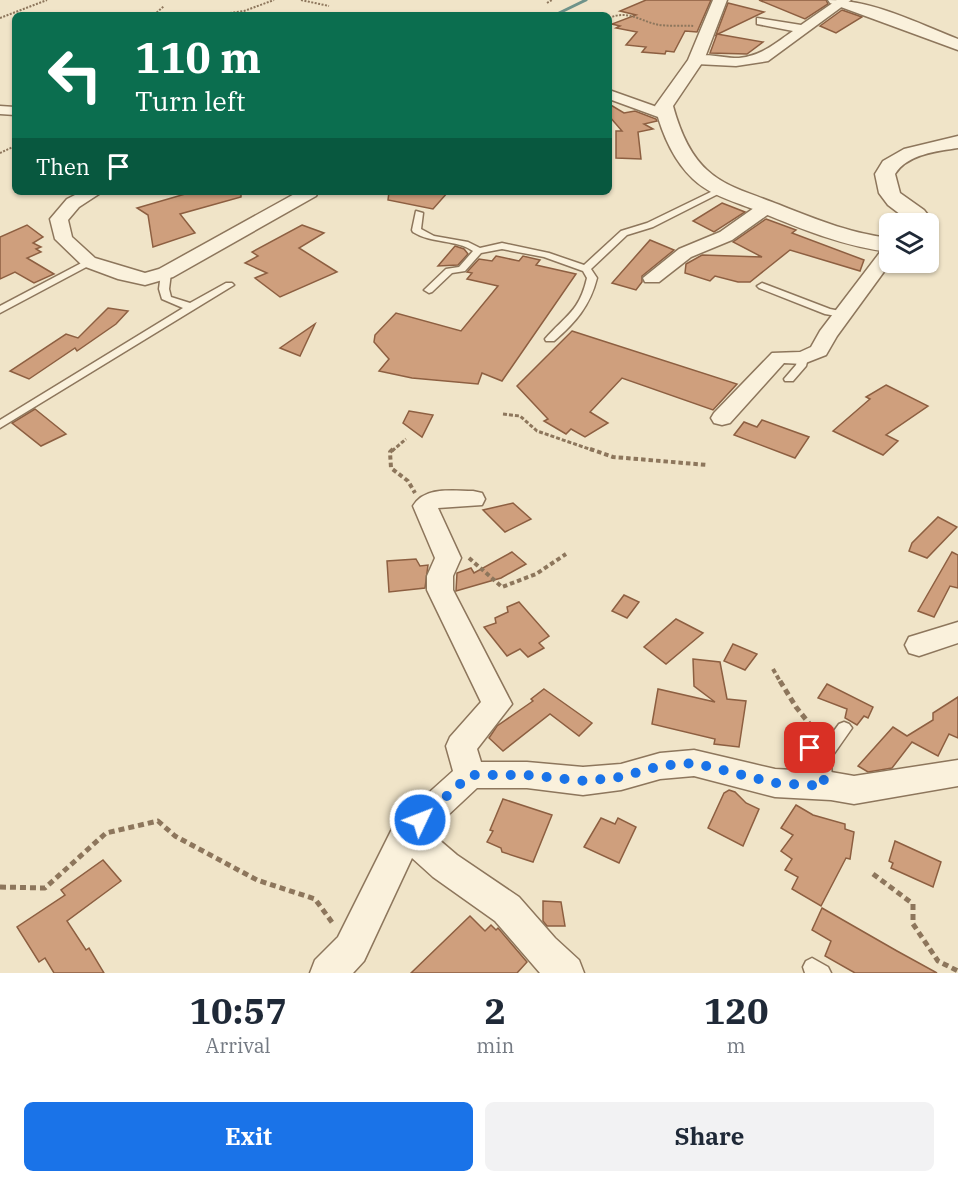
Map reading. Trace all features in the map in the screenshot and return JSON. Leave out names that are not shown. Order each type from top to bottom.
[{"type":"street","points":[[720,0],[696,60],[664,106],[666,115],[692,166],[699,175],[722,190],[829,234],[848,240],[879,244]]},
{"type":"street","points":[[696,60],[736,62],[763,58],[841,1],[958,45]]},
{"type":"street","points":[[761,21],[801,29]]},
{"type":"street","points":[[612,95],[666,115]]},
{"type":"street","points":[[612,99],[636,102]]},
{"type":"street","points":[[915,213],[910,207],[892,197],[885,179],[887,169],[904,155],[958,142]]},
{"type":"street","points":[[88,195],[73,203],[59,219],[64,239],[89,262],[124,275],[145,279],[166,273],[305,195]]},
{"type":"street","points":[[652,278],[685,253],[726,236],[767,207]]},
{"type":"street","points":[[723,418],[779,357],[803,358],[819,351],[842,314],[879,265]]},
{"type":"street","points":[[470,775],[461,746],[497,704],[440,590],[440,576],[448,558],[425,506],[432,500],[473,499]]},
{"type":"street","points":[[919,645],[958,632]]},
{"type":"street","points":[[328,973],[351,949],[407,833],[470,775],[527,775],[584,781],[621,777],[660,766],[694,763],[775,783],[823,771],[854,790],[958,773]]},
{"type":"street","points":[[407,833],[445,866],[507,909],[542,950],[566,973]]},
{"type":"lane","points":[[586,268],[624,233],[651,225],[722,190]]},
{"type":"lane","points":[[418,213],[416,230],[427,238],[472,245],[478,251]]},
{"type":"lane","points":[[429,290],[449,271],[462,269],[478,251],[502,246],[546,255],[586,268],[592,278],[588,297],[574,320],[550,339]]},
{"type":"lane","points":[[0,310],[89,262]]},
{"type":"lane","points":[[166,273],[164,289],[167,299],[191,307]]},
{"type":"lane","points":[[0,425],[229,285]]},
{"type":"lane","points":[[762,286],[790,295],[828,312],[842,314]]},
{"type":"lane","points":[[789,379],[801,366],[803,358]]},
{"type":"lane","points":[[823,771],[844,728]]},
{"type":"path","points":[[16,12],[47,0]]},
{"type":"path","points":[[237,12],[274,0]]},
{"type":"path","points":[[301,0],[329,6]]},
{"type":"path","points":[[547,3],[552,0]]},
{"type":"path","points":[[157,12],[164,6]]},
{"type":"path","points":[[612,17],[636,16],[647,22],[664,26],[709,26]]},
{"type":"path","points":[[503,414],[519,416],[537,431],[613,457],[708,465]]},
{"type":"path","points":[[406,439],[390,452],[391,468],[408,481],[425,506]]},
{"type":"path","points":[[448,558],[458,550],[483,568],[502,588],[536,574],[566,554]]},
{"type":"path","points":[[773,669],[794,700],[801,718],[812,727],[810,748],[823,771]]},
{"type":"path","points":[[0,887],[45,888],[106,833],[158,820],[176,836],[257,880],[315,899],[351,949]]},
{"type":"path","points":[[873,874],[913,904],[914,924],[938,960],[958,971]]},
{"type":"building","points":[[646,0],[711,0],[697,32],[685,31],[674,52],[666,51],[665,54],[642,52],[646,47],[626,45],[637,32],[616,28],[620,26],[612,24],[636,15],[620,11]]},
{"type":"building","points":[[759,0],[826,0],[828,4],[805,19]]},
{"type":"building","points":[[728,3],[764,12],[716,35]]},
{"type":"building","points":[[842,10],[862,17],[836,33],[820,26]]},
{"type":"building","points":[[717,34],[763,42],[747,54],[710,53]]},
{"type":"building","points":[[612,106],[624,113],[635,111],[657,121],[644,124],[653,129],[638,132],[641,159],[616,158],[616,131],[622,131],[612,119]]},
{"type":"building","points":[[182,195],[241,195],[241,197],[180,214],[195,233],[153,247],[148,215],[137,208]]},
{"type":"building","points":[[389,195],[445,195],[433,209],[388,200]]},
{"type":"building","points":[[722,203],[745,212],[714,232],[693,221]]},
{"type":"building","points":[[766,219],[796,230],[792,233],[864,260],[860,271],[790,250],[750,282],[738,282],[715,276],[710,281],[685,273],[686,264],[702,255],[762,257],[733,242]]},
{"type":"building","points":[[27,225],[43,237],[33,243],[41,247],[36,249],[41,252],[27,258],[54,274],[34,283],[15,272],[0,279],[0,237]]},
{"type":"building","points":[[302,225],[324,233],[299,248],[337,272],[280,297],[255,278],[267,273],[245,263],[258,256],[252,252]]},
{"type":"building","points":[[650,240],[674,250],[642,276],[642,282],[636,290],[612,283]]},
{"type":"building","points":[[455,246],[464,249],[468,254],[458,265],[438,266]]},
{"type":"building","points":[[496,256],[519,261],[523,256],[540,260],[536,265],[576,274],[502,381],[482,373],[478,384],[412,378],[379,371],[389,359],[374,342],[375,335],[396,313],[461,331],[498,286],[467,279],[472,273],[467,272],[479,259],[492,261]]},
{"type":"building","points":[[108,308],[128,311],[116,324],[77,351],[75,348],[29,379],[10,371],[66,334],[78,338]]},
{"type":"building","points":[[315,324],[300,356],[280,348]]},
{"type":"building","points":[[572,331],[737,384],[713,410],[622,378],[590,412],[608,423],[585,437],[571,429],[566,434],[544,421],[548,419],[517,386]]},
{"type":"building","points":[[886,385],[928,406],[886,435],[898,441],[883,455],[833,431],[870,399],[866,397]]},
{"type":"building","points":[[35,409],[66,434],[41,446],[12,423]]},
{"type":"building","points":[[409,411],[433,415],[422,437],[403,423]]},
{"type":"building","points":[[762,420],[809,437],[795,458],[734,435],[744,422],[757,427]]},
{"type":"building","points":[[513,503],[531,519],[505,532],[483,510]]},
{"type":"building","points":[[938,517],[957,527],[927,558],[909,551],[912,543]]},
{"type":"building","points":[[512,552],[526,564],[501,578],[456,591],[457,573],[471,568],[474,573]]},
{"type":"building","points":[[952,552],[958,555],[958,588],[950,586],[934,617],[918,611]]},
{"type":"building","points":[[416,559],[420,566],[428,565],[425,588],[389,592],[387,561]]},
{"type":"building","points":[[624,595],[639,602],[627,618],[612,611]]},
{"type":"building","points":[[519,602],[549,636],[539,643],[544,648],[528,657],[520,649],[507,656],[484,627],[496,623],[495,618],[508,612],[507,607]]},
{"type":"building","points":[[676,619],[703,633],[666,664],[644,647]]},
{"type":"building","points":[[733,644],[757,654],[745,670],[724,661]]},
{"type":"building","points":[[693,659],[720,662],[727,699],[746,701],[739,747],[714,744],[715,739],[652,724],[658,689],[715,702],[694,686]]},
{"type":"building","points":[[827,684],[873,707],[868,718],[864,716],[857,725],[845,718],[847,709],[818,698]]},
{"type":"building","points":[[544,689],[592,723],[579,736],[550,714],[503,751],[489,738],[497,726],[533,701],[531,699]]},
{"type":"building","points":[[958,697],[958,738],[949,734],[938,756],[912,742],[892,768],[868,772],[858,766],[893,727],[907,736],[933,720],[933,713]]},
{"type":"building","points":[[729,790],[735,792],[746,803],[759,809],[743,846],[708,828],[724,793]]},
{"type":"building","points":[[503,799],[552,815],[533,862],[502,852],[501,848],[487,842]]},
{"type":"building","points":[[796,805],[813,815],[845,824],[845,829],[854,832],[850,859],[846,858],[821,906],[792,889],[798,877],[785,870],[792,859],[781,851],[793,835],[781,828]]},
{"type":"building","points":[[601,818],[615,824],[618,818],[636,827],[619,863],[584,847]]},
{"type":"building","points":[[895,841],[941,862],[933,887],[891,868],[893,863],[889,861]]},
{"type":"building","points":[[103,860],[121,881],[67,921],[86,950],[89,948],[104,973],[54,973],[45,958],[39,962],[17,927],[65,895],[61,890]]},
{"type":"building","points":[[543,901],[561,902],[565,926],[547,926],[543,921]]},
{"type":"building","points":[[822,908],[937,973],[855,973],[825,956],[831,941],[812,930]]},
{"type":"building","points":[[470,916],[485,931],[491,925],[496,930],[498,928],[527,962],[517,973],[411,973]]},
{"type":"waterway","points":[[561,12],[586,0]]},
{"type":"route","points":[[420,820],[470,775],[527,775],[584,781],[621,777],[660,766],[694,763],[775,783],[824,786],[823,757],[810,748]]}]
